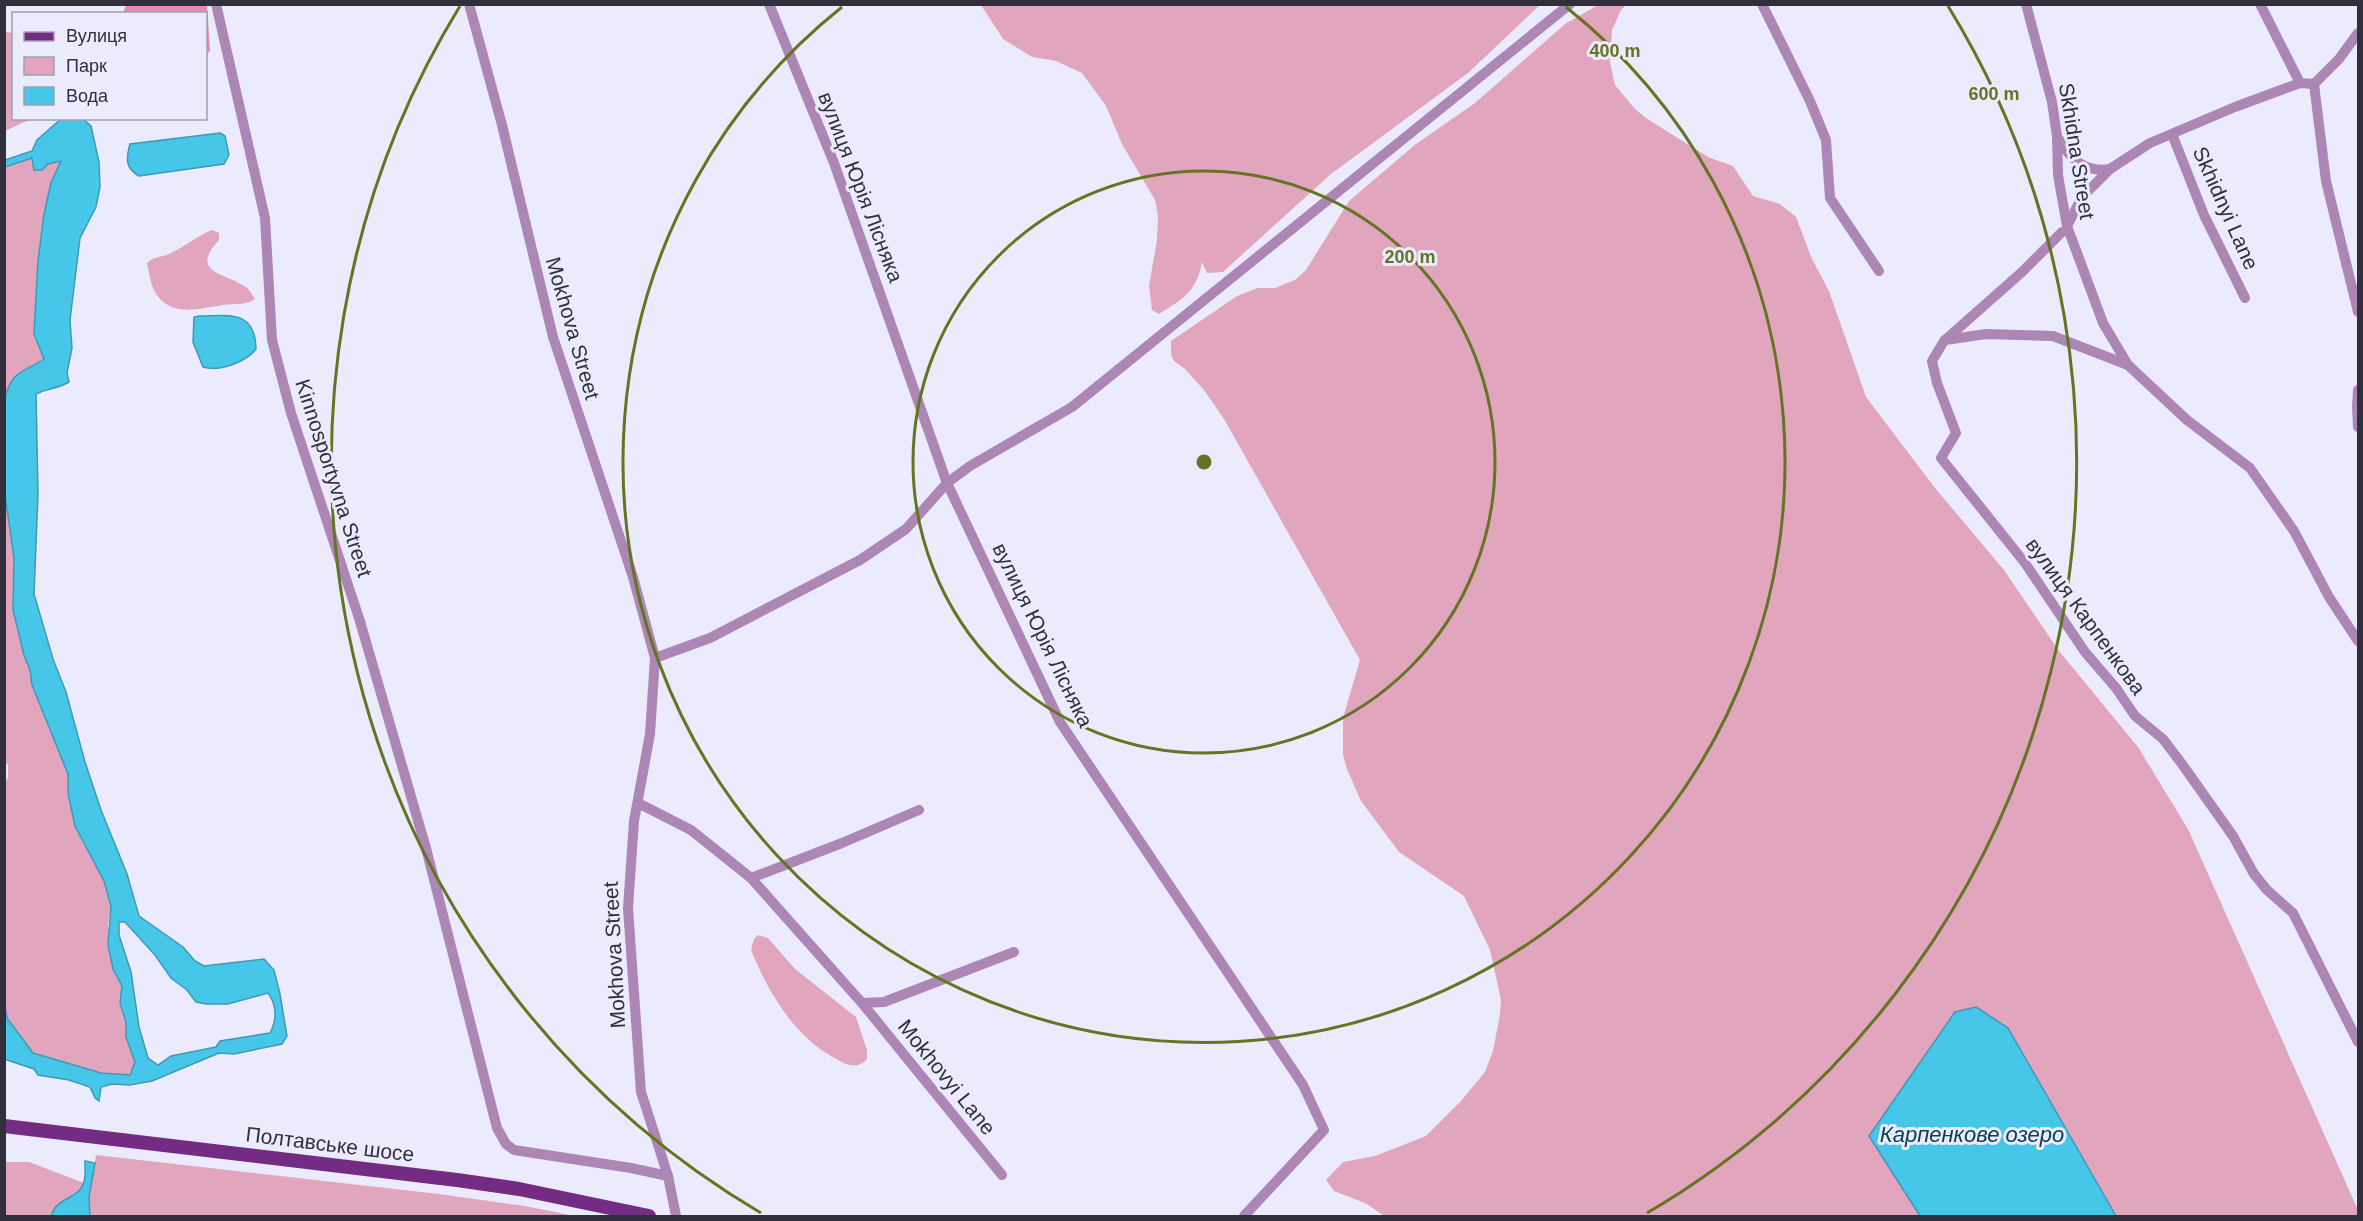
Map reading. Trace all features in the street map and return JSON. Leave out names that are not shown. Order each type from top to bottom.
[{"type":"main road","name":"Полтавське шосе","points":[[4,1126],[457,1180],[519,1189],[649,1216]]},
{"type":"street","name":"Kinnosportyvna Street","points":[[216,4],[265,218],[272,340],[291,413],[358,618],[426,848],[496,1128],[506,1144],[514,1150],[668,1176]]},
{"type":"street","name":"Mokhova Street","points":[[469,4],[502,125],[553,336],[633,577],[655,658],[650,734],[631,850],[628,908],[641,1092],[668,1176],[676,1216]]},
{"type":"street","name":"вулиця Юрія Лісняка","points":[[769,4],[834,163],[947,483],[1060,722],[1303,1085],[1324,1130],[1244,1216]]},
{"type":"street","points":[[655,658],[710,638],[860,560],[906,529],[947,483],[970,466],[1072,407],[1570,4]]},
{"type":"street","points":[[1762,4],[1810,101],[1826,140],[1830,198],[1880,271]]},
{"type":"street","name":"Skhidna Street","points":[[2026,4],[2052,102],[2057,136],[2058,175],[2068,228],[2103,323],[2128,365]]},
{"type":"street","points":[[2260,4],[2300,83]]},
{"type":"street","points":[[2358,33],[2339,59],[2314,84],[2325,181],[2358,312]]},
{"type":"street","name":"Skhidnyi Lane","points":[[2068,228],[2082,197],[2110,169],[2150,143],[2300,83],[2314,84]]},
{"type":"street","name":"Skhidnyi Lane","points":[[2172,134],[2204,215],[2245,298]]},
{"type":"street","points":[[2057,136],[2066,153],[2075,162],[2097,171],[2110,169]]},
{"type":"street","name":"вулиця Карпенкова","points":[[2068,228],[2061,232],[2022,272],[1944,340],[1932,361],[1937,382],[1956,433],[1941,458],[2025,563],[2085,652],[2116,688],[2135,716],[2163,739],[2182,764],[2233,836],[2254,874],[2267,890],[2293,913],[2358,1042]]},
{"type":"street","points":[[1944,340],[1986,334],[2053,336],[2128,365],[2187,420],[2250,468],[2294,531],[2329,597],[2358,641]]},
{"type":"street","points":[[2358,390],[2358,427]]},
{"type":"street","name":"Mokhovyi Lane","points":[[638,803],[691,830],[751,878],[862,1004],[1002,1175]]},
{"type":"street","points":[[751,878],[919,810]]},
{"type":"street","name":"Mokhovyi Lane","points":[[862,1004],[884,1002],[1014,952]]},
{"type":"green space","points":[[981,5],[1540,5],[1468,73],[1331,174],[1223,272],[1207,273],[1202,262],[1193,287],[1175,304],[1159,314],[1152,310],[1149,286],[1157,240],[1158,216],[1155,200],[1122,144],[1106,106],[1082,73],[1056,61],[1032,57],[1003,39]]},
{"type":"green space","points":[[1598,5],[1626,5],[1621,10],[1612,30],[1610,62],[1615,85],[1635,109],[1708,157],[1733,166],[1753,196],[1780,204],[1796,217],[1812,259],[1829,291],[1866,397],[1935,488],[2004,570],[2059,651],[2138,747],[2188,829],[2358,1210],[2358,1216],[2116,1216],[2008,1028],[2021,1216],[1384,1216],[1367,1204],[1334,1191],[1326,1180],[1343,1162],[1375,1156],[1426,1136],[1461,1101],[1485,1072],[1493,1051],[1501,1000],[1490,950],[1464,896],[1399,852],[1361,801],[1343,755],[1343,718],[1360,660],[1224,419],[1204,390],[1185,369],[1174,361],[1171,355],[1171,341],[1237,296],[1258,288],[1275,288],[1295,280],[1306,270],[1349,201],[1416,144],[1475,103],[1565,24]]},
{"type":"green space","points":[[4,32],[12,33],[12,120],[29,120],[5,131]]},
{"type":"green space","points":[[33,158],[48,164],[61,161],[51,183],[44,214],[38,261],[34,334],[44,359],[36,364],[5,398],[5,167]]},
{"type":"green space","points":[[212,230],[219,233],[219,240],[207,259],[209,265],[213,270],[246,287],[255,299],[244,303],[187,310],[171,307],[155,292],[147,263],[175,251]]},
{"type":"green space","points":[[4,488],[14,558],[13,610],[24,655],[30,670],[32,685],[68,774],[68,793],[92,858],[104,881],[111,906],[108,924],[113,969],[122,987],[120,1003],[126,1022],[126,1037],[135,1062],[130,1075],[101,1073],[33,1053],[7,1018],[5,1007],[4,784],[8,778],[8,765],[4,761]]},
{"type":"green space","points":[[758,935],[768,938],[795,969],[856,1017],[867,1050],[867,1059],[864,1062],[853,1066],[842,1062],[823,1051],[796,1027],[766,983],[751,950],[754,939]]},
{"type":"green space","points":[[96,1155],[439,1194],[525,1206],[575,1216],[90,1216],[89,1197]]},
{"type":"green space","points":[[4,1162],[29,1162],[84,1183],[76,1193],[53,1210],[51,1216],[6,1216]]},
{"type":"shaded area","points":[[126,5],[207,5],[210,51],[207,54],[207,12],[123,12]]},
{"type":"water","points":[[60,120],[84,120],[91,126],[99,162],[100,187],[96,207],[80,238],[70,320],[72,348],[67,373],[69,382],[36,394],[38,494],[34,594],[53,659],[66,692],[85,762],[101,810],[127,874],[139,916],[183,947],[195,961],[204,966],[264,959],[274,970],[287,1036],[282,1044],[234,1054],[219,1053],[152,1081],[101,1087],[99,1101],[90,1087],[69,1080],[38,1075],[34,1069],[4,1059],[5,1007],[7,1018],[33,1053],[101,1073],[130,1075],[135,1062],[126,1037],[126,1022],[120,1003],[122,986],[113,969],[108,945],[111,906],[104,881],[75,826],[68,793],[68,774],[32,685],[13,610],[14,558],[4,488],[5,398],[11,382],[19,373],[44,359],[34,334],[38,261],[44,214],[51,183],[61,161],[48,164],[42,170],[34,170],[32,158],[5,167],[5,160],[32,151],[37,140]],"holes":[[[119,922],[125,922],[155,955],[171,978],[187,990],[196,1002],[228,1004],[268,993],[275,1013],[270,1033],[220,1041],[216,1047],[171,1056],[158,1065],[148,1058],[139,1027],[131,972],[119,935]]]},
{"type":"water","points":[[220,133],[225,136],[229,155],[224,164],[139,176],[129,166],[127,158],[130,144]]},
{"type":"water","points":[[230,316],[245,321],[251,327],[256,349],[246,358],[232,365],[217,368],[203,367],[193,342],[194,317]]},
{"type":"water","name":"Карпенкове озеро","points":[[1976,1007],[2008,1028],[2116,1216],[1920,1216],[1869,1136],[1955,1012]]},
{"type":"water","points":[[85,1161],[95,1163],[89,1197],[90,1216],[51,1216],[58,1205],[81,1188],[85,1177]]}]
